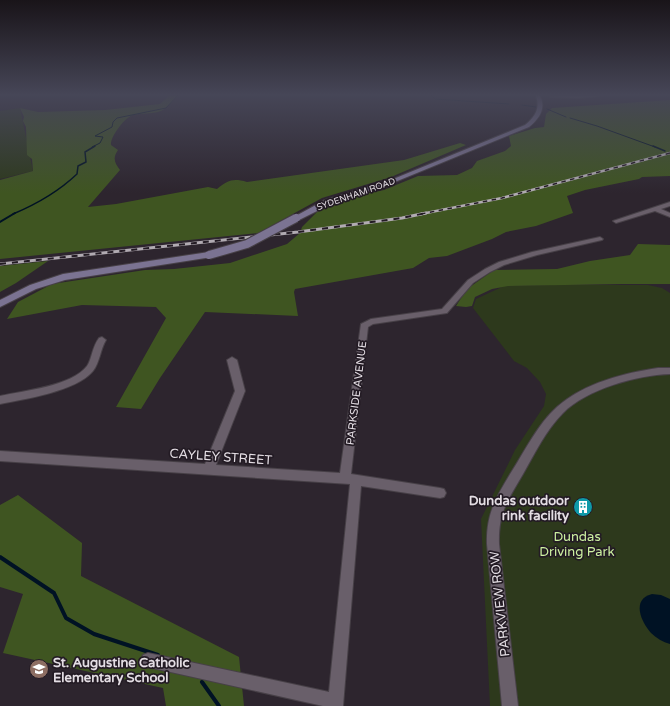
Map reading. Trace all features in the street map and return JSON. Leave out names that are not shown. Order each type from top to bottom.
[{"type":"main road","name":"SYDENHAM ROAD","points":[[0,304],[33,287],[58,279],[209,255],[247,244],[328,202],[388,183],[525,127]]},
{"type":"street","points":[[616,221],[670,204]]},
{"type":"street","points":[[657,208],[670,215]]},
{"type":"street","name":"PARKSIDE AVENUE","points":[[335,704],[351,479],[364,326],[371,322],[444,311],[463,289],[476,277],[509,260],[600,239]]},
{"type":"street","points":[[0,400],[76,380],[88,371],[92,365],[95,360],[97,347],[102,340]]},
{"type":"street","points":[[209,469],[240,391],[232,360]]},
{"type":"street","name":"PARKVIEW ROW","points":[[510,706],[496,584],[493,538],[494,517],[535,442],[561,409],[581,396],[612,382],[638,374],[663,370],[670,371]]},
{"type":"street","name":"CAYLEY STREET","points":[[0,456],[351,479],[440,493]]},
{"type":"street","points":[[148,660],[335,704]]},
{"type":"green space","points":[[0,127],[24,127],[33,171],[0,179]]},
{"type":"green space","points":[[26,127],[120,127],[111,141],[111,145],[118,150],[115,156],[115,161],[120,170],[88,207],[116,204],[208,187],[217,189],[234,180],[247,182],[404,160],[460,143],[466,145],[391,177],[322,198],[258,233],[0,259],[0,180],[33,171],[32,159],[27,155]]},
{"type":"green space","points":[[670,127],[670,176],[642,177],[639,179],[585,190],[567,196],[573,213],[536,226],[506,232],[492,239],[447,256],[429,258],[413,268],[295,289],[294,292],[298,316],[205,312],[160,378],[141,409],[116,407],[166,318],[156,307],[82,305],[7,319],[18,302],[52,284],[145,270],[174,269],[230,263],[287,244],[300,233],[302,227],[318,211],[357,196],[384,190],[418,176],[457,175],[472,168],[477,161],[505,151],[511,146],[509,136],[535,128]]},
{"type":"green space","points":[[638,244],[670,245],[670,284],[508,286],[492,289],[475,297],[472,306],[456,306],[467,289],[494,270],[557,269],[590,261],[630,255]]},
{"type":"green space","points":[[48,261],[16,283],[0,292],[0,266]]},
{"type":"green space","name":"Dundas Driving Park","points":[[648,285],[662,288],[670,293],[670,706],[490,706],[481,519],[515,450],[544,406],[546,394],[540,382],[527,368],[514,361],[473,308],[476,299],[504,286]]},
{"type":"green space","points":[[18,495],[82,543],[81,576],[239,657],[244,706],[166,706],[163,688],[3,653],[23,594],[0,587],[0,505]]},
{"type":"water","points":[[652,594],[661,595],[670,599],[670,644],[655,637],[647,628],[641,617],[640,606],[642,601]]},
{"type":"waterway","points":[[92,147],[100,143],[103,137],[95,136],[112,127]]},
{"type":"waterway","points":[[600,127],[655,147]]},
{"type":"waterway","points":[[15,213],[47,197],[70,180],[77,174],[78,166],[86,162],[85,152],[95,146]]},
{"type":"waterway","points":[[653,146],[665,151]]},
{"type":"waterway","points":[[0,222],[15,213]]},
{"type":"waterway","points":[[0,557],[54,593],[66,618],[94,634],[158,655]]},
{"type":"waterway","points":[[202,682],[219,706]]},
{"type":"railway","points":[[425,213],[502,198],[670,153]]},
{"type":"railway","points":[[0,264],[298,232],[402,218],[425,213]]},
{"type":"place","name":"Dundas outdoor rink facility","points":[[583,507]]},
{"type":"place","name":"St. Augustine Catholic Elementary School","points":[[39,669]]}]
